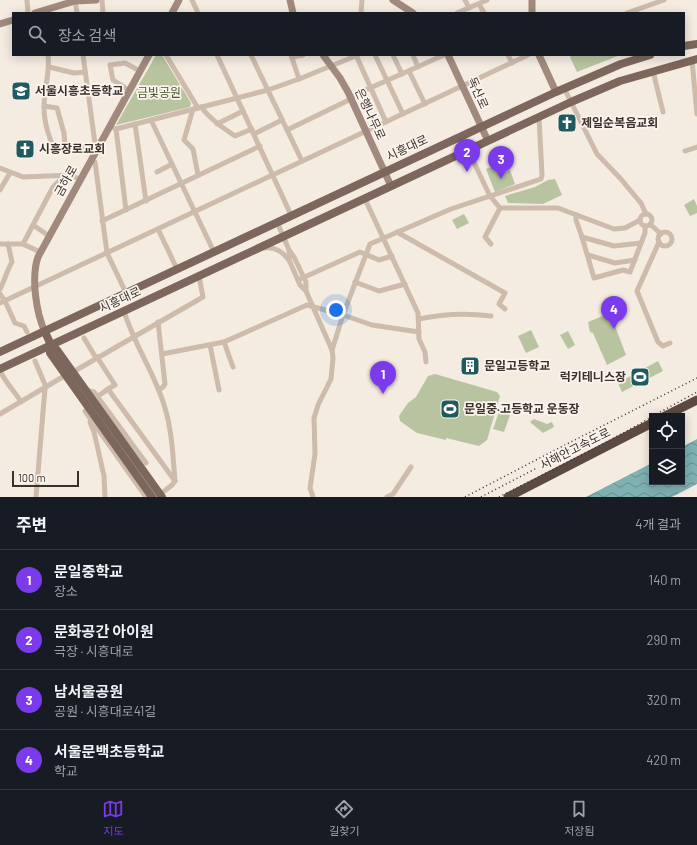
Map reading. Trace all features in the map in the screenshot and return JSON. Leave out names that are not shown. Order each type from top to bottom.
[{"type":"highway","points":[[671,413],[697,400]]},
{"type":"highway","points":[[684,413],[697,406]]},
{"type":"highway","name":"서해안고속도로","points":[[508,497],[649,425]]},
{"type":"highway","name":"서해안고속도로","points":[[521,497],[649,431]]},
{"type":"main road","points":[[39,12],[75,1],[96,0]]},
{"type":"main road","points":[[173,12],[179,0]]},
{"type":"main road","points":[[290,0],[293,12]]},
{"type":"main road","points":[[532,0],[532,12]]},
{"type":"main road","points":[[397,1],[412,12]]},
{"type":"main road","points":[[0,24],[12,20]]},
{"type":"main road","points":[[685,46],[697,44]]},
{"type":"main road","name":"금하로","points":[[148,56],[130,90],[113,128],[80,180],[40,252],[35,269],[35,287],[40,322],[51,345],[50,353],[85,390],[160,496]]},
{"type":"main road","name":"은행나무로","points":[[324,56],[340,78],[391,186]]},
{"type":"main road","name":"독산로","points":[[448,56],[488,141]]},
{"type":"main road","points":[[539,56],[556,92]]},
{"type":"main road","name":"시흥대로","points":[[0,352],[564,88],[621,64],[647,56]]},
{"type":"main road","name":"시흥대로","points":[[0,370],[571,102],[620,82],[695,59]]},
{"type":"main road","name":"금하로","points":[[69,374],[82,399],[152,497]]},
{"type":"street","points":[[27,0],[28,12]]},
{"type":"street","points":[[102,0],[102,12]]},
{"type":"street","points":[[192,0],[198,12]]},
{"type":"street","points":[[361,12],[362,0]]},
{"type":"street","points":[[465,0],[469,8]]},
{"type":"street","points":[[461,12],[487,0]]},
{"type":"street","points":[[630,12],[664,0]]},
{"type":"street","points":[[75,1],[77,12]]},
{"type":"street","points":[[479,4],[483,12]]},
{"type":"street","points":[[48,56],[49,67],[44,106],[46,127],[53,146],[87,147],[95,156]]},
{"type":"street","points":[[82,56],[106,253],[126,293]]},
{"type":"street","points":[[167,56],[197,108],[217,124],[237,136],[253,132],[282,120]]},
{"type":"street","points":[[218,56],[292,215]]},
{"type":"street","points":[[251,56],[302,161]]},
{"type":"street","points":[[292,56],[300,79]]},
{"type":"street","points":[[126,210],[113,128],[135,124],[268,90],[300,79],[354,56]]},
{"type":"street","points":[[356,56],[386,122]]},
{"type":"street","points":[[375,56],[403,114]]},
{"type":"street","points":[[393,56],[402,74]]},
{"type":"street","points":[[413,56],[418,67]]},
{"type":"street","points":[[287,130],[370,88],[442,56]]},
{"type":"street","points":[[508,56],[512,63]]},
{"type":"street","points":[[2,302],[526,56]]},
{"type":"street","points":[[695,59],[697,114]]},
{"type":"street","points":[[130,90],[113,80],[110,65],[124,63],[140,71]]},
{"type":"street","points":[[49,67],[74,73],[85,72]]},
{"type":"street","points":[[409,71],[424,104]]},
{"type":"street","points":[[653,71],[663,112]]},
{"type":"street","points":[[564,88],[596,154],[620,178],[638,200],[646,214],[651,218],[630,272],[623,270],[594,278],[576,220],[576,215]]},
{"type":"street","points":[[44,106],[57,108],[63,128],[65,146]]},
{"type":"street","points":[[197,108],[184,140],[193,149],[198,176]]},
{"type":"street","points":[[217,124],[243,111]]},
{"type":"street","points":[[332,350],[343,315],[370,244],[451,209],[541,179],[539,117]]},
{"type":"street","points":[[151,120],[214,252]]},
{"type":"street","points":[[135,124],[146,200]]},
{"type":"street","points":[[102,221],[260,146]]},
{"type":"street","points":[[685,151],[697,147]]},
{"type":"street","points":[[468,150],[490,196],[500,208]]},
{"type":"street","points":[[157,172],[172,164]]},
{"type":"street","points":[[0,168],[10,173],[28,177],[72,175],[80,180]]},
{"type":"street","points":[[0,190],[10,173]]},
{"type":"street","points":[[23,244],[53,187],[65,175]]},
{"type":"street","points":[[365,199],[418,313],[420,343],[425,352],[426,362]]},
{"type":"street","points":[[500,208],[553,207],[614,229],[626,228],[640,220],[642,216],[646,214]]},
{"type":"street","points":[[491,244],[485,237],[500,208]]},
{"type":"street","points":[[640,220],[641,223],[648,225],[661,234],[666,233],[671,236],[671,242],[667,246],[660,248],[654,255]]},
{"type":"street","points":[[277,222],[289,250],[306,282],[306,291],[332,350],[333,358],[331,379],[318,404],[314,418],[315,454],[310,488],[312,497]]},
{"type":"street","points":[[33,225],[49,236]]},
{"type":"street","points":[[158,229],[177,269]]},
{"type":"street","points":[[397,232],[505,293],[499,304],[505,309]]},
{"type":"street","points":[[661,234],[654,255],[637,291],[658,342],[663,346],[670,343]]},
{"type":"street","points":[[582,236],[614,246],[641,243]]},
{"type":"street","points":[[659,242],[662,245],[667,246]]},
{"type":"street","points":[[0,244],[23,244],[40,252]]},
{"type":"street","points":[[0,288],[6,278],[12,262],[8,244]]},
{"type":"street","points":[[259,248],[274,248],[284,254],[289,260],[300,285],[306,291]]},
{"type":"street","points":[[289,250],[289,260]]},
{"type":"street","points":[[298,280],[360,252],[379,260],[392,256]]},
{"type":"street","points":[[588,255],[615,263],[635,260]]},
{"type":"street","points":[[0,414],[203,297],[199,276]]},
{"type":"street","points":[[356,282],[379,291],[405,284]]},
{"type":"street","points":[[0,294],[2,302],[15,322],[24,326],[27,332]]},
{"type":"street","points":[[162,354],[224,342],[307,305],[372,325],[419,332]]},
{"type":"street","points":[[124,311],[166,408],[175,481],[160,496]]},
{"type":"street","points":[[419,319],[438,315],[480,314],[491,316]]},
{"type":"street","points":[[158,322],[165,384],[164,387],[159,390]]},
{"type":"street","points":[[84,338],[115,385],[97,397]]},
{"type":"street","points":[[224,342],[233,367]]},
{"type":"street","points":[[210,345],[219,390]]},
{"type":"street","points":[[35,361],[45,388],[36,497]]},
{"type":"street","points":[[0,370],[2,377],[21,402]]},
{"type":"street","points":[[108,389],[175,481]]},
{"type":"street","points":[[85,390],[94,392],[146,463]]},
{"type":"street","points":[[82,399],[82,406],[85,411],[146,497]]},
{"type":"street","points":[[85,411],[94,432],[104,476],[105,497]]},
{"type":"street","points":[[386,497],[393,494],[412,467]]},
{"type":"green space","name":"금빛공원","points":[[155,56],[163,56],[191,103],[190,107],[116,125]]},
{"type":"green space","points":[[572,56],[617,56],[577,72],[570,57]]},
{"type":"green space","points":[[497,165],[500,174],[510,170],[515,184],[495,192],[486,169]]},
{"type":"green space","points":[[555,179],[562,195],[543,204],[508,203],[505,196],[535,187],[548,180]]},
{"type":"green space","points":[[694,199],[697,206],[697,213],[690,216],[684,205]]},
{"type":"green space","points":[[464,214],[469,223],[457,229],[452,220]]},
{"type":"green space","points":[[610,313],[626,355],[607,365],[593,333],[590,332],[588,322]]},
{"type":"green space","points":[[531,330],[539,347],[526,353],[518,336]]},
{"type":"green space","points":[[568,331],[575,345],[568,349],[560,335]]},
{"type":"green space","name":"럭키테니스장","points":[[658,361],[663,371],[622,392],[618,383]]},
{"type":"green space","name":"문일중·고등학교 운동장","points":[[435,374],[497,392],[500,396],[487,440],[479,446],[417,433],[400,421],[399,416],[408,403],[416,397],[428,376]]},
{"type":"green space","points":[[499,412],[510,415],[504,432],[493,429]]},
{"type":"green space","points":[[534,419],[547,424],[552,422],[554,427],[543,433],[530,422]]},
{"type":"water","points":[[697,439],[697,484],[672,497],[586,497],[649,465],[649,485],[685,485],[685,445]]},
{"type":"railway","points":[[465,497],[697,378]]},
{"type":"railway","points":[[658,413],[697,392]]},
{"type":"railway","points":[[499,497],[605,443],[649,419]]},
{"type":"railway","points":[[481,497],[537,468]]},
{"type":"place","name":"서울시흥초등학교","points":[[21,91]]},
{"type":"place","name":"제일순복음교회","points":[[567,123]]},
{"type":"place","name":"시흥장로교회","points":[[25,149]]},
{"type":"place","name":"문화공간 아이원","points":[[467,172]]},
{"type":"place","name":"남서울공원","points":[[501,179]]},
{"type":"place","name":"서울문백초등학교","points":[[614,329]]},
{"type":"place","name":"문일고등학교","points":[[470,366]]},
{"type":"place","name":"럭키테니스장","points":[[640,377]]},
{"type":"place","name":"문일중학교","points":[[383,394]]},
{"type":"place","name":"문일중·고등학교 운동장","points":[[450,409]]}]
